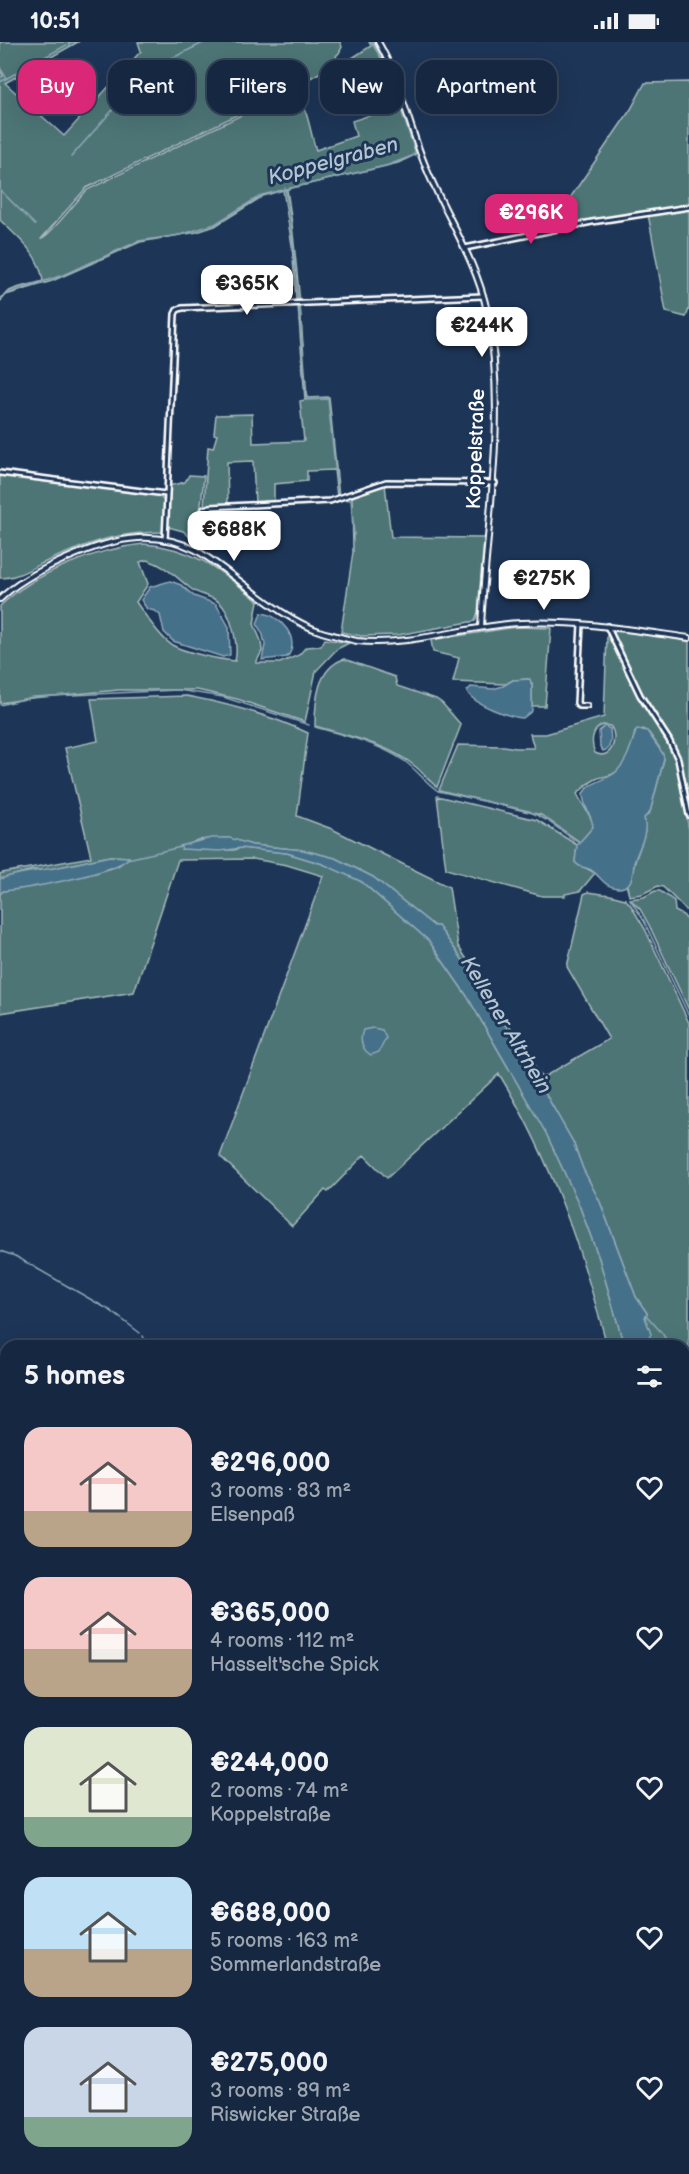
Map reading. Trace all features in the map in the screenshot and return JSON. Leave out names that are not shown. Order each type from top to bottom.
[{"type":"street","name":"Koppelstraße","points":[[378,42],[394,73],[424,164],[483,296],[491,334],[494,389],[493,483],[481,627]]},
{"type":"street","points":[[463,248],[592,222],[689,207]]},
{"type":"street","points":[[165,540],[177,310],[483,296]]},
{"type":"street","points":[[0,473],[166,494]]},
{"type":"street","points":[[196,550],[201,514],[204,509],[210,507],[330,501],[386,483],[493,483]]},
{"type":"street","points":[[0,599],[29,577],[92,549],[116,541],[137,538],[165,540],[196,550],[288,616],[320,631],[357,641],[402,640],[518,623],[581,623],[689,638]]},
{"type":"street","points":[[581,623],[577,703],[579,706],[587,706]]},
{"type":"street","points":[[607,626],[639,695],[669,740],[678,759],[689,815]]},
{"type":"green space","points":[[0,42],[78,42],[46,60],[18,60],[18,76],[5,83],[18,95],[18,114],[40,114],[64,136],[84,114],[96,114],[96,101],[108,87],[108,114],[195,114],[195,60],[133,60],[141,51],[138,42],[340,42],[342,47],[336,56],[338,60],[320,60],[320,73],[308,79],[308,60],[207,60],[207,114],[238,114],[86,188],[42,238],[57,225],[87,190],[244,114],[306,114],[316,150],[356,136],[352,121],[374,114],[404,114],[416,152],[415,155],[398,163],[287,189],[300,302],[297,303],[296,299],[292,245],[283,190],[263,196],[215,226],[197,232],[140,242],[52,281],[6,295],[0,302],[2,297],[11,290],[43,281],[33,255],[0,220],[0,77],[3,76],[0,71]]},
{"type":"green space","points":[[369,42],[373,42],[382,60],[349,60],[371,46]]},
{"type":"green space","points":[[689,82],[689,206],[548,230],[631,109],[645,83]]},
{"type":"green space","points":[[689,209],[689,309],[686,317],[666,312],[648,214]]},
{"type":"green space","points":[[298,305],[300,305],[307,398],[329,397],[339,497],[337,497],[334,470],[307,471],[307,481],[274,484],[274,502],[255,503],[253,461],[227,462],[228,505],[204,506],[208,447],[213,448],[217,435],[214,434],[216,415],[252,414],[253,443],[304,441],[300,401],[305,400]]},
{"type":"green space","points":[[0,475],[158,495],[164,501],[164,532],[148,532],[106,539],[20,574],[0,578]]},
{"type":"green space","points":[[189,475],[204,476],[197,543],[183,531],[168,527],[168,486],[185,482]]},
{"type":"green space","points":[[385,484],[391,537],[484,538],[478,612],[475,621],[398,635],[361,636],[341,632],[353,552],[352,495]]},
{"type":"green space","points":[[143,544],[161,546],[192,555],[219,571],[258,601],[254,624],[261,641],[262,651],[256,663],[280,663],[299,655],[306,647],[321,646],[325,639],[349,643],[337,649],[316,671],[305,722],[237,699],[197,690],[119,690],[0,703],[0,606],[30,583],[67,564]],"holes":[[[147,560],[159,565],[193,590],[213,598],[221,605],[233,628],[236,646],[235,661],[177,648],[158,631],[136,602],[148,584],[140,562]]]},
{"type":"green space","points":[[516,627],[551,628],[545,706],[532,706],[532,684],[528,679],[513,680],[506,684],[453,682],[459,658],[433,652],[431,640]]},
{"type":"green space","points":[[615,630],[689,641],[689,808],[683,771],[676,749],[641,695],[617,644]]},
{"type":"green space","points":[[607,635],[677,763],[689,830],[689,913],[663,887],[658,886],[642,894],[629,896],[627,885],[644,835],[644,818],[650,812],[664,759],[659,747],[649,733],[643,729],[635,732],[629,753],[615,773],[598,778],[577,794],[593,822],[593,827],[580,842],[541,815],[439,790],[458,745],[534,748],[530,734],[546,734],[604,717]],"holes":[[[603,725],[610,726],[614,736],[610,751],[601,755],[595,753],[592,740],[594,733]]]},
{"type":"green space","points":[[344,659],[395,677],[397,686],[436,699],[461,725],[437,787],[416,767],[393,752],[315,726],[319,686],[328,670],[335,663]]},
{"type":"green space","points":[[187,696],[249,711],[308,733],[297,816],[332,829],[449,887],[458,946],[542,1078],[609,1039],[567,967],[584,894],[588,892],[610,895],[625,899],[630,904],[645,929],[689,1023],[689,1340],[647,1340],[649,1335],[645,1317],[647,1313],[636,1297],[600,1202],[583,1169],[573,1142],[514,1039],[475,977],[438,926],[434,926],[373,877],[335,858],[303,850],[252,845],[227,838],[197,840],[182,849],[234,850],[241,848],[287,853],[323,864],[362,882],[429,941],[467,996],[546,1133],[578,1202],[599,1258],[623,1340],[606,1340],[587,1274],[550,1172],[518,1106],[499,1074],[387,1178],[364,1155],[328,1192],[325,1190],[292,1226],[220,1156],[323,876],[287,865],[253,859],[178,860],[134,992],[0,1013],[0,894],[3,891],[95,873],[118,866],[128,857],[110,856],[47,870],[32,870],[0,879],[2,873],[91,857],[65,748],[98,741],[91,699]]},
{"type":"green space","points":[[437,796],[537,820],[577,845],[575,862],[595,873],[580,891],[565,894],[565,896],[542,896],[446,869]]},
{"type":"green space","points":[[660,891],[674,901],[675,911],[689,922],[689,1010],[649,925],[640,909],[630,899],[644,897]]},
{"type":"water","points":[[170,581],[181,585],[194,596],[216,604],[229,627],[230,655],[223,657],[173,641],[164,632],[160,615],[147,609],[141,600],[150,587]]},
{"type":"water","points":[[261,613],[275,618],[287,629],[292,643],[287,657],[262,660],[265,645],[257,624]]},
{"type":"water","points":[[530,679],[532,711],[523,718],[483,705],[467,691],[471,687],[493,689],[513,680]]},
{"type":"water","points":[[605,726],[610,729],[611,741],[608,749],[603,751],[600,747],[599,731]]},
{"type":"water","points":[[637,729],[647,731],[664,759],[650,812],[644,818],[644,835],[634,863],[632,877],[628,885],[618,888],[605,883],[591,870],[575,862],[577,845],[593,827],[583,794],[589,786],[617,771],[627,756]]},
{"type":"water","points":[[211,838],[230,838],[252,845],[303,850],[335,858],[373,877],[434,926],[438,926],[475,977],[514,1039],[573,1142],[583,1169],[600,1202],[636,1297],[647,1313],[645,1317],[651,1334],[648,1340],[623,1340],[599,1258],[578,1202],[546,1133],[467,996],[429,941],[362,882],[323,864],[287,853],[241,848],[220,851],[182,849],[180,846]]},
{"type":"water","points":[[110,856],[129,857],[122,863],[91,874],[50,884],[3,891],[0,894],[0,879]]},
{"type":"water","points":[[373,1028],[382,1030],[386,1038],[379,1052],[371,1055],[363,1048],[361,1037],[363,1030]]},
{"type":"waterway","points":[[0,82],[72,42]]},
{"type":"waterway","points":[[71,157],[148,70],[205,42]]},
{"type":"waterway","name":"Koppelgraben","points":[[371,42],[382,60]]},
{"type":"waterway","points":[[0,68],[6,77]]},
{"type":"waterway","name":"Koppelgraben","points":[[0,300],[6,294],[63,275],[139,241],[180,235],[215,224],[262,195],[386,166],[412,156],[415,152],[402,114]]},
{"type":"waterway","points":[[285,188],[291,224],[298,301]]},
{"type":"waterway","points":[[0,190],[35,225]]},
{"type":"waterway","points":[[300,306],[306,400],[328,399],[338,496]]},
{"type":"waterway","points":[[342,499],[351,500],[354,535]]},
{"type":"waterway","points":[[0,705],[32,697],[178,690],[223,697],[309,725]]},
{"type":"waterway","points":[[315,727],[360,740],[393,754],[408,764],[438,791],[529,811],[546,820]]},
{"type":"waterway","points":[[549,822],[580,844]]},
{"type":"waterway","name":"Kellener Altrhein","points":[[127,859],[181,847]]},
{"type":"waterway","points":[[626,885],[629,895]]},
{"type":"waterway","points":[[630,899],[644,921],[689,1016]]},
{"type":"waterway","points":[[0,1251],[15,1256],[111,1311],[140,1333]]},
{"type":"waterway","name":"Kellener Altrhein","points":[[646,1315],[666,1340]]},
{"type":"waterway","points":[[143,1336],[145,1340]]}]
